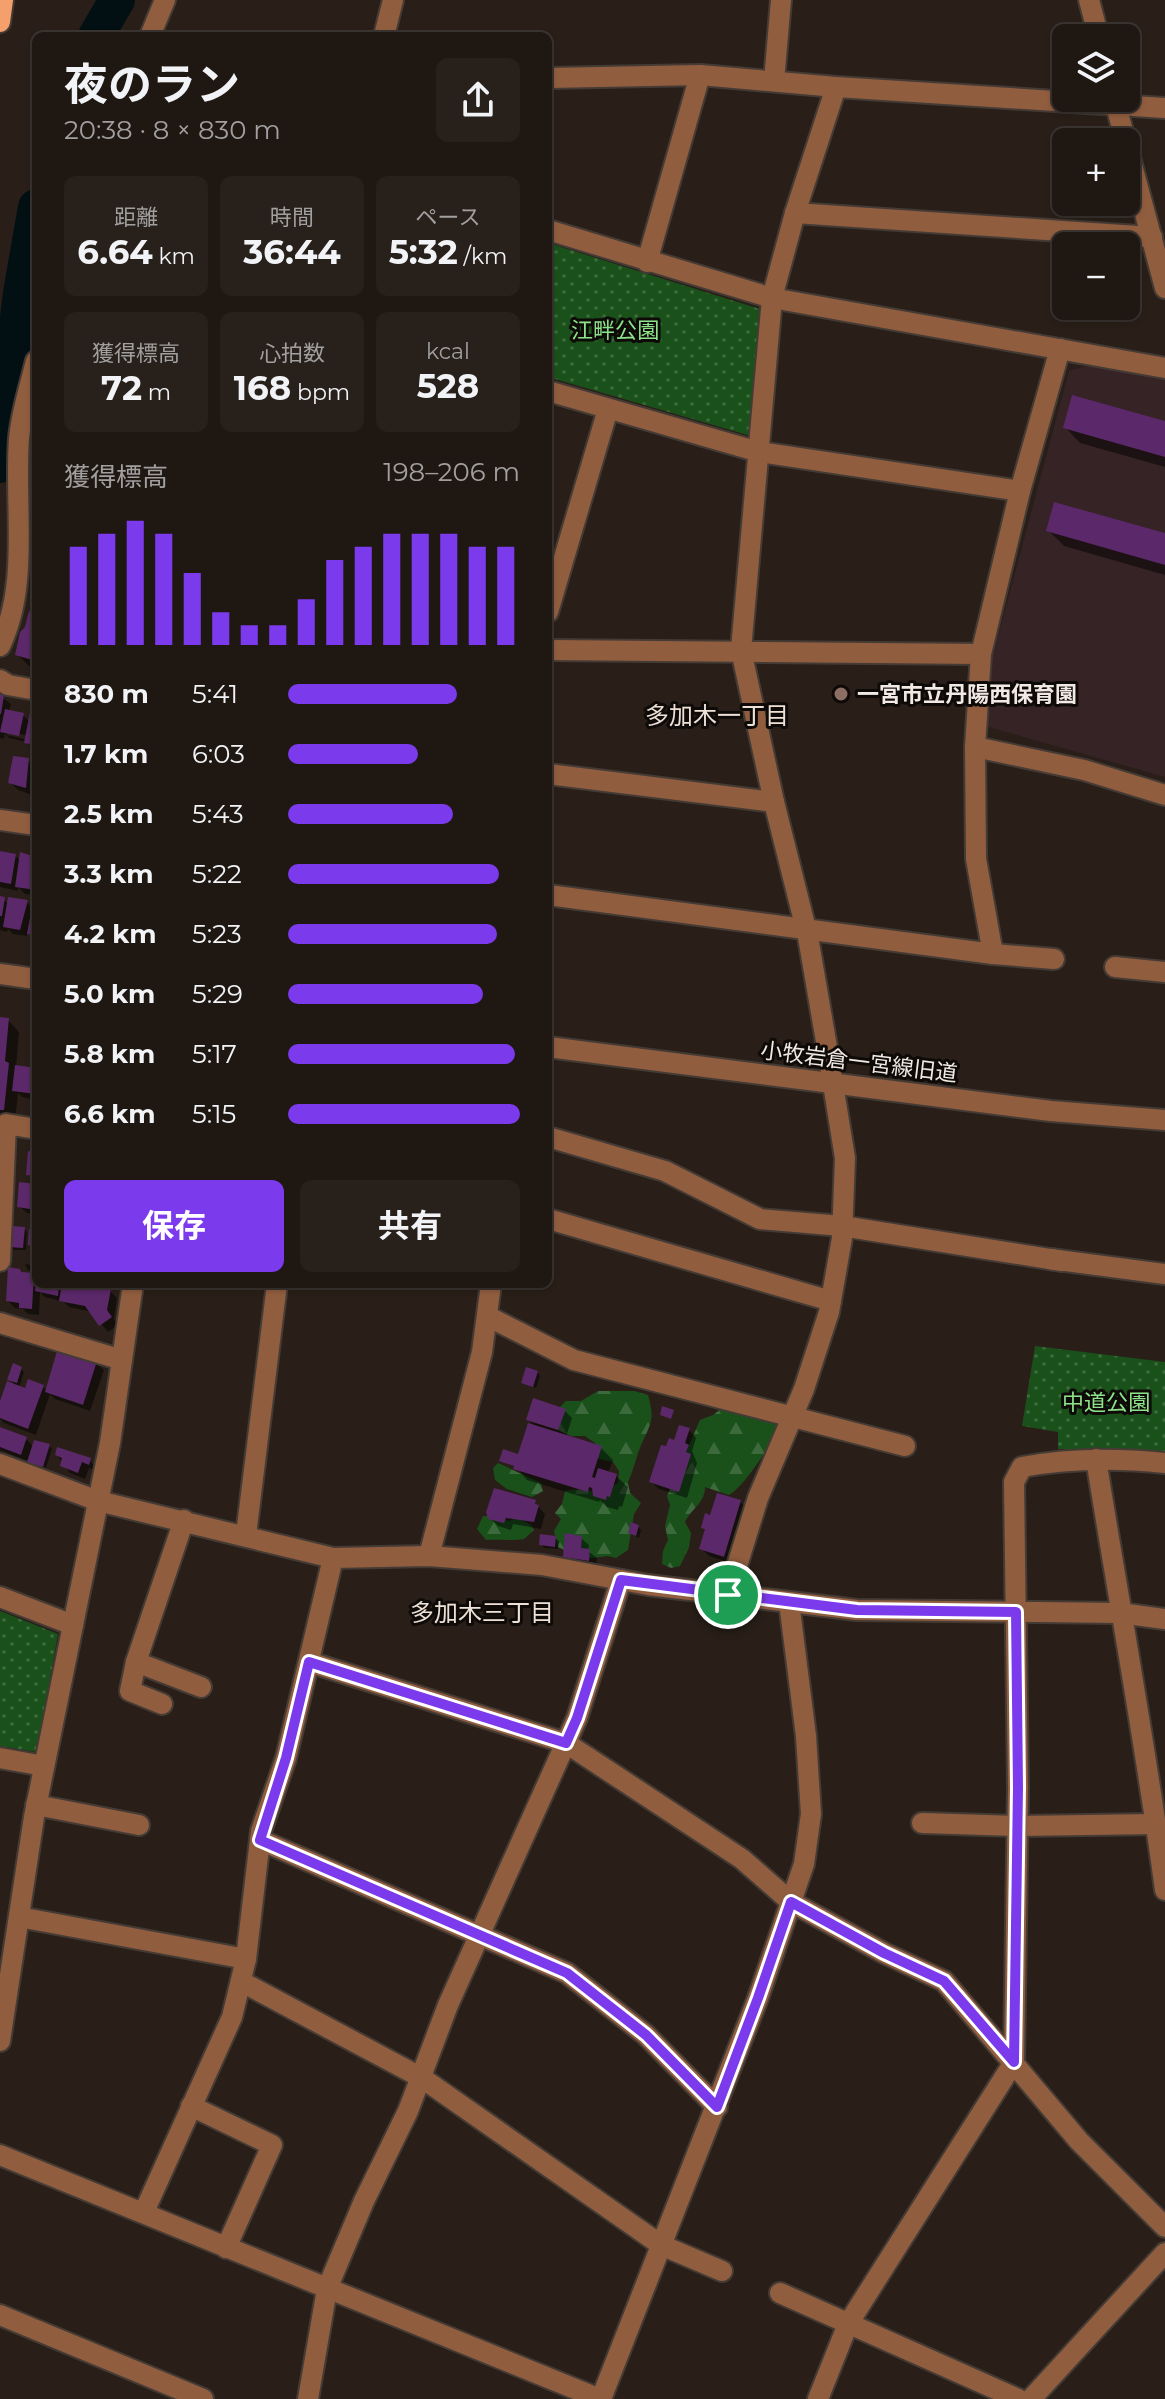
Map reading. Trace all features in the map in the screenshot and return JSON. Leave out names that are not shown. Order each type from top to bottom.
[{"type":"main road","points":[[0,22],[3,0]]},
{"type":"street","points":[[152,32],[165,0]]},
{"type":"street","points":[[385,32],[393,0]]},
{"type":"street","points":[[774,81],[781,0]]},
{"type":"street","points":[[1089,0],[1095,24]]},
{"type":"street","points":[[647,262],[700,75]]},
{"type":"street","points":[[552,82],[700,75],[836,87],[1052,98]]},
{"type":"street","points":[[728,1595],[758,1498],[793,1416],[831,1301],[842,1226],[845,1158],[806,928],[774,802],[741,650],[772,298],[795,213],[836,87]]},
{"type":"street","points":[[1140,104],[1165,108]]},
{"type":"street","points":[[1118,112],[1165,288]]},
{"type":"street","points":[[795,213],[1152,237]]},
{"type":"street","points":[[552,231],[772,298],[1165,368]]},
{"type":"street","points":[[993,954],[976,859],[975,747],[981,654],[1020,491],[1060,349]]},
{"type":"street","points":[[552,392],[759,452],[1020,491]]},
{"type":"street","points":[[552,584],[557,550],[608,409]]},
{"type":"street","points":[[0,646],[6,634],[27,538],[19,436],[30,418]]},
{"type":"street","points":[[552,650],[981,654]]},
{"type":"street","points":[[0,680],[8,685],[32,689]]},
{"type":"street","points":[[975,747],[1084,770],[1165,795]]},
{"type":"street","points":[[552,774],[774,802]]},
{"type":"street","points":[[0,820],[32,824]]},
{"type":"street","points":[[552,896],[993,954],[1054,959]]},
{"type":"street","points":[[1115,967],[1165,972]]},
{"type":"street","points":[[0,974],[32,978]]},
{"type":"street","name":"小牧岩倉一宮線旧道","points":[[552,1048],[1051,1111],[1165,1120]]},
{"type":"street","points":[[0,1261],[6,1124],[32,1128]]},
{"type":"street","points":[[552,1138],[665,1171],[760,1219],[842,1226],[1165,1274]]},
{"type":"street","points":[[552,1220],[831,1301]]},
{"type":"street","points":[[0,2041],[3,2003],[36,1805],[98,1501],[132,1288]]},
{"type":"street","points":[[246,1535],[277,1288]]},
{"type":"street","points":[[429,1556],[482,1352],[490,1288]]},
{"type":"street","points":[[487,1316],[574,1360],[905,1446]]},
{"type":"street","points":[[0,1323],[122,1360]]},
{"type":"street","points":[[818,2399],[848,2324],[1014,2062],[1017,1826],[1014,1482],[1022,1467],[1048,1462],[1121,1458],[1165,1463]]},
{"type":"street","points":[[1096,1459],[1120,1613],[1144,1737],[1165,1890]]},
{"type":"street","points":[[0,1464],[98,1501],[333,1558],[429,1556],[542,1565],[621,1580],[857,1610],[1120,1613],[1165,1619]]},
{"type":"street","points":[[162,1704],[130,1691],[136,1662],[184,1520]]},
{"type":"street","points":[[144,2212],[232,2017],[246,1959],[260,1840],[286,1758],[333,1558]]},
{"type":"street","points":[[308,2399],[327,2289],[422,2078],[448,2005],[577,1718],[621,1580]]},
{"type":"street","points":[[0,1597],[73,1625]]},
{"type":"street","points":[[0,2155],[600,2399],[717,2107],[804,1864],[811,1814],[806,1736],[789,1602]]},
{"type":"street","points":[[136,1662],[201,1687]]},
{"type":"street","points":[[309,1662],[566,1743],[742,1859],[791,1902],[884,1953],[944,1981],[1079,2141],[1165,2227]]},
{"type":"street","points":[[0,1758],[44,1766]]},
{"type":"street","points":[[36,1805],[139,1825]]},
{"type":"street","points":[[922,1823],[1017,1826],[1156,1824]]},
{"type":"street","points":[[260,1840],[567,1973],[646,2035],[717,2107]]},
{"type":"street","points":[[19,1917],[246,1959]]},
{"type":"street","points":[[242,1982],[422,2078],[661,2245],[722,2271]]},
{"type":"street","points":[[191,2106],[272,2145],[226,2248]]},
{"type":"street","points":[[1031,2399],[1165,2253]]},
{"type":"street","points":[[780,2293],[1018,2399]]},
{"type":"street","points":[[0,2315],[203,2399]]},
{"type":"shaded area","points":[[1086,366],[1165,378],[1165,777],[989,727],[977,715],[1069,371]]},
{"type":"green space","name":"江畔公園","points":[[552,244],[760,309],[751,436],[552,378]]},
{"type":"green space","name":"中道公園","points":[[1035,1346],[1165,1362],[1165,1457],[1121,1450],[1058,1449],[1058,1432],[1022,1426]]},
{"type":"green space","points":[[598,1391],[634,1391],[648,1395],[651,1416],[628,1482],[630,1493],[641,1503],[634,1514],[628,1550],[616,1558],[583,1559],[558,1547],[554,1531],[561,1519],[555,1513],[562,1504],[565,1491],[608,1488],[618,1483],[619,1471],[613,1462],[596,1458],[595,1443],[585,1436],[571,1436],[554,1428],[558,1409],[566,1401],[581,1401]]},
{"type":"green space","points":[[722,1408],[764,1415],[776,1424],[779,1432],[749,1475],[729,1495],[705,1487],[703,1497],[685,1522],[691,1533],[689,1547],[680,1566],[671,1568],[662,1564],[668,1540],[665,1526],[670,1505],[667,1496],[700,1420]]},
{"type":"green space","points":[[498,1463],[541,1483],[543,1491],[532,1497],[507,1489],[495,1480],[493,1468]]},
{"type":"green space","points":[[483,1516],[501,1517],[508,1521],[518,1518],[534,1530],[524,1539],[486,1540],[477,1529]]},
{"type":"green space","points":[[0,1611],[58,1634],[37,1752],[0,1746]]},
{"type":"building","points":[[1072,395],[1165,421],[1165,457],[1063,428]]},
{"type":"building","points":[[1054,502],[1165,533],[1165,565],[1046,531]]},
{"type":"building","points":[[29,611],[32,612],[32,660],[15,655],[20,632],[25,627]]},
{"type":"building","points":[[0,694],[4,695],[1,714],[0,714]]},
{"type":"building","points":[[5,709],[24,713],[19,736],[0,732]]},
{"type":"building","points":[[30,712],[32,744],[24,743]]},
{"type":"building","points":[[13,756],[29,758],[26,788],[8,783]]},
{"type":"building","points":[[0,851],[16,854],[11,884],[0,882]]},
{"type":"building","points":[[20,852],[32,856],[32,889],[15,887]]},
{"type":"building","points":[[0,896],[5,897],[2,916],[0,916]]},
{"type":"building","points":[[8,897],[28,900],[20,930],[3,927]]},
{"type":"building","points":[[32,906],[32,935],[27,934]]},
{"type":"building","points":[[0,1017],[9,1018],[5,1061],[9,1063],[4,1110],[0,1110]]},
{"type":"building","points":[[15,1065],[32,1067],[32,1094],[12,1091]]},
{"type":"building","points":[[28,1151],[32,1152],[32,1176],[26,1175]]},
{"type":"building","points":[[19,1182],[32,1184],[32,1209],[17,1207]]},
{"type":"building","points":[[11,1226],[25,1227],[23,1248],[9,1247]]},
{"type":"building","points":[[29,1229],[32,1229],[32,1246],[28,1245]]},
{"type":"building","points":[[8,1267],[32,1273],[32,1309],[19,1308],[19,1303],[6,1301]]},
{"type":"building","points":[[35,1288],[59,1288],[58,1296],[35,1291]]},
{"type":"building","points":[[61,1288],[111,1289],[107,1310],[112,1317],[99,1326],[85,1306],[59,1301]]},
{"type":"building","points":[[57,1351],[97,1361],[83,1405],[45,1392]]},
{"type":"building","points":[[13,1363],[22,1367],[17,1383],[7,1380]]},
{"type":"building","points":[[526,1367],[538,1371],[533,1387],[521,1383]]},
{"type":"building","points":[[28,1379],[44,1385],[28,1429],[0,1418],[0,1401],[7,1381],[25,1388]]},
{"type":"building","points":[[533,1398],[566,1409],[558,1430],[526,1420]]},
{"type":"building","points":[[662,1406],[674,1410],[671,1419],[660,1415]]},
{"type":"building","points":[[528,1423],[602,1446],[592,1477],[595,1478],[598,1468],[617,1474],[610,1497],[607,1496],[606,1500],[593,1496],[592,1488],[589,1487],[588,1492],[513,1469],[514,1466],[499,1461],[503,1449],[518,1454]]},
{"type":"building","points":[[679,1425],[690,1428],[685,1443],[689,1445],[686,1452],[691,1454],[679,1492],[649,1482],[661,1445],[666,1446],[669,1438],[674,1440]]},
{"type":"building","points":[[0,1427],[27,1437],[21,1455],[0,1447]]},
{"type":"building","points":[[34,1440],[50,1444],[43,1467],[27,1462]]},
{"type":"building","points":[[57,1447],[91,1458],[89,1465],[82,1462],[78,1473],[60,1466],[62,1458],[55,1455]]},
{"type":"building","points":[[494,1488],[536,1500],[535,1504],[539,1505],[534,1522],[506,1518],[504,1523],[488,1519],[486,1512]]},
{"type":"building","points":[[717,1493],[741,1500],[724,1557],[699,1549],[705,1529],[701,1528],[705,1513],[710,1515]]},
{"type":"building","points":[[631,1522],[639,1525],[636,1536],[628,1533]]},
{"type":"building","points":[[565,1533],[582,1536],[581,1548],[590,1549],[589,1561],[563,1557]]},
{"type":"building","points":[[540,1534],[556,1536],[555,1547],[539,1545]]},
{"type":"waterway","points":[[98,32],[117,0]]},
{"type":"waterway","points":[[0,465],[32,230]]},
{"type":"place","name":"一宮市立丹陽西保育園","points":[[841,694]]},
{"type":"district","name":"多加木一丁目","points":[[717,715]]},
{"type":"district","name":"多加木三丁目","points":[[482,1612]]},
{"type":"route","points":[[621,1580],[728,1595],[857,1610],[1016,1612],[1018,1787],[1014,2062],[944,1981],[884,1953],[791,1902],[717,2107],[646,2035],[567,1973],[260,1840],[286,1758],[309,1662],[566,1743],[577,1718],[621,1580]]}]
